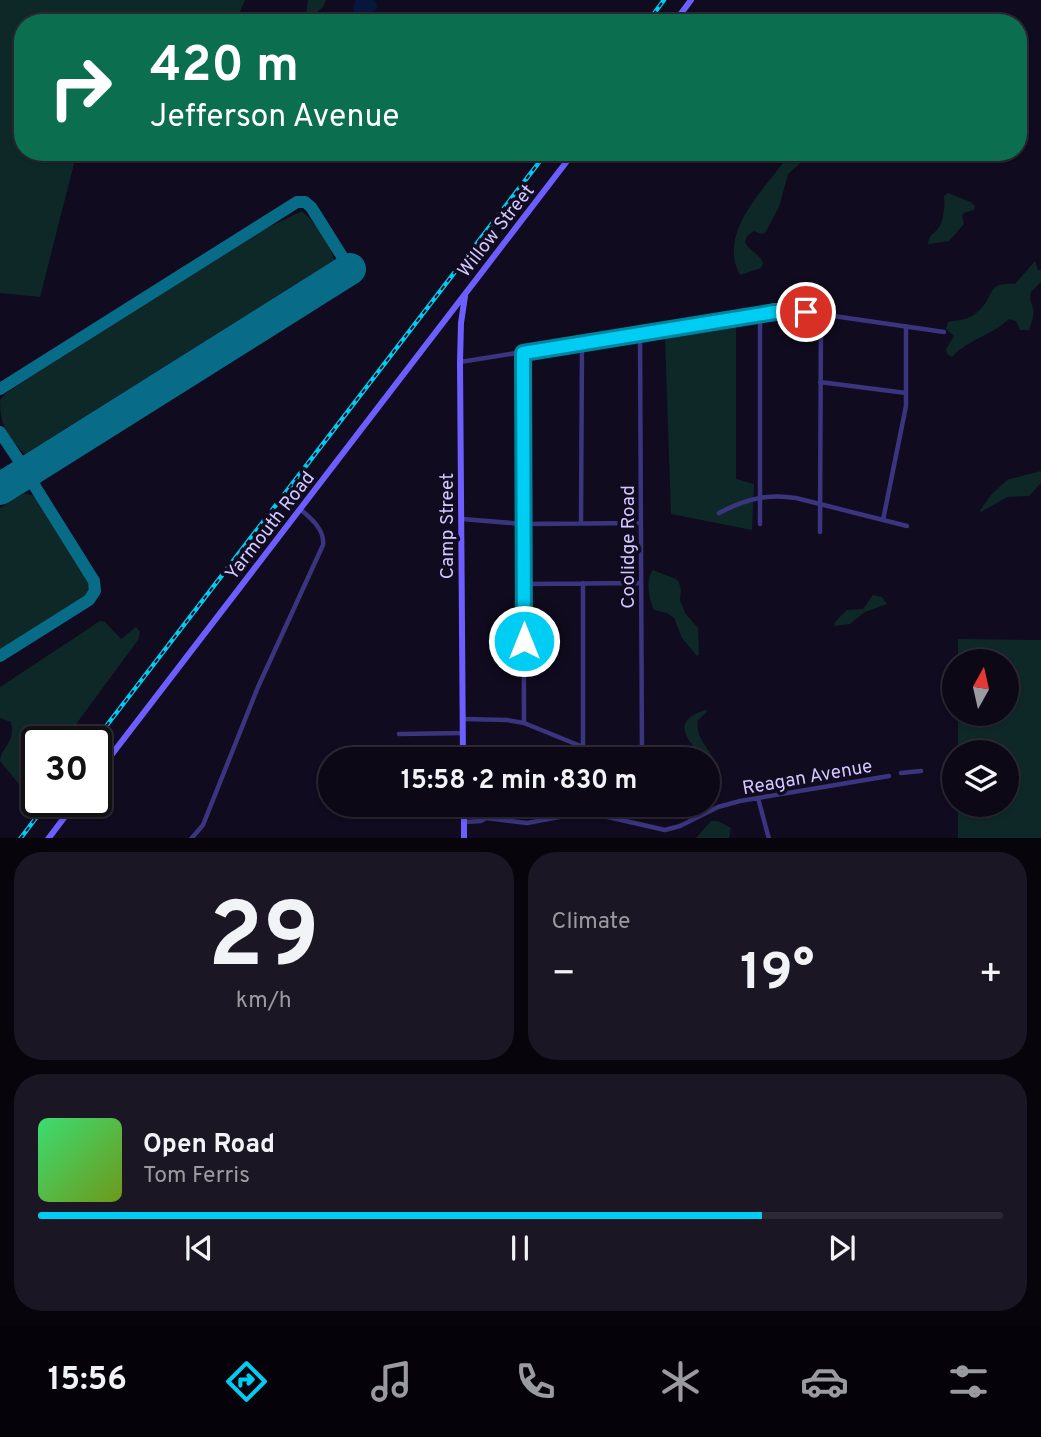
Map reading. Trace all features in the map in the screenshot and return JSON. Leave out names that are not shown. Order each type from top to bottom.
[{"type":"main road","name":"Willow Street","points":[[466,293],[567,161]]},
{"type":"main road","name":"Yarmouth Road","points":[[112,754],[466,293]]},
{"type":"main road","name":"Camp Street","points":[[463,747],[460,362],[461,323],[466,293]]},
{"type":"main road","points":[[450,315],[461,323]]},
{"type":"main road","points":[[48,838],[64,817]]},
{"type":"main road","points":[[464,817],[464,838]]},
{"type":"street","points":[[460,362],[786,311],[944,332]]},
{"type":"street","points":[[760,314],[760,524]]},
{"type":"street","points":[[820,532],[821,314]]},
{"type":"street","points":[[883,520],[904,418],[906,326]]},
{"type":"street","name":"Coolidge Road","points":[[640,333],[642,747]]},
{"type":"street","points":[[581,523],[582,344]]},
{"type":"street","points":[[523,353],[524,723]]},
{"type":"street","points":[[820,382],[906,393]]},
{"type":"street","points":[[719,513],[761,497],[790,497],[906,526]]},
{"type":"street","points":[[191,838],[203,825],[256,693],[323,545],[320,530],[300,509]]},
{"type":"street","points":[[462,519],[524,524],[641,523]]},
{"type":"street","points":[[463,719],[524,723],[583,747],[583,583]]},
{"type":"street","points":[[525,584],[641,583]]},
{"type":"street","points":[[398,734],[463,733]]},
{"type":"street","name":"Reagan Avenue","points":[[901,773],[921,771]]},
{"type":"street","name":"Reagan Avenue","points":[[464,822],[486,818],[538,822],[586,812],[671,829],[718,807],[889,776]]},
{"type":"street","points":[[758,798],[769,838]]},
{"type":"green space","points":[[0,0],[245,0],[239,14],[14,14],[14,161],[75,161],[40,297],[0,293]]},
{"type":"green space","points":[[308,0],[326,0],[315,14],[306,14]]},
{"type":"green space","points":[[784,161],[803,161],[788,174],[779,207],[765,233],[754,231],[747,236],[745,242],[763,263],[761,268],[740,275],[734,259],[734,243],[746,213]]},
{"type":"green space","points":[[948,193],[971,202],[975,206],[974,210],[964,213],[964,224],[949,241],[928,244],[941,223],[944,196]]},
{"type":"green space","points":[[302,211],[322,233],[334,260],[25,454],[14,442],[3,424],[0,409],[0,400],[7,392],[265,229]]},
{"type":"green space","points":[[1035,261],[1038,270],[1041,270],[1041,282],[1031,292],[1034,313],[1029,330],[1020,330],[1016,321],[1009,319],[952,357],[947,354],[946,349],[954,336],[946,329],[948,322],[972,316],[982,308],[994,288],[1015,284]]},
{"type":"green space","points":[[736,325],[736,479],[754,484],[752,530],[671,514],[665,338]]},
{"type":"green space","points":[[1041,471],[1041,483],[1029,496],[1007,497],[981,512],[992,494],[1007,480]]},
{"type":"green space","points":[[24,493],[34,496],[90,583],[91,589],[83,599],[0,651],[0,508]]},
{"type":"green space","points":[[653,570],[679,582],[680,600],[685,613],[698,628],[697,656],[682,638],[674,618],[654,610],[648,584]]},
{"type":"green space","points":[[873,595],[882,597],[887,604],[865,612],[850,624],[834,626],[847,610],[863,609]]},
{"type":"green space","points":[[100,621],[105,622],[121,639],[136,627],[140,632],[138,640],[75,726],[21,726],[21,787],[0,761],[12,735],[12,729],[11,722],[0,718],[0,687]]},
{"type":"green space","points":[[958,639],[1041,640],[1041,838],[958,838],[958,817],[1019,817],[1019,740],[958,740],[958,726],[1019,726],[1019,649],[958,649]]},
{"type":"green space","points":[[708,711],[698,720],[700,737],[707,747],[694,747],[685,733],[687,720]]},
{"type":"green space","points":[[711,821],[718,821],[731,828],[729,838],[696,838]]},
{"type":"water","points":[[355,0],[374,0],[378,6],[373,14],[356,14],[353,9]]},
{"type":"taxiway","points":[[0,389],[297,202],[305,202],[311,207],[350,269]]},
{"type":"taxiway","points":[[0,432],[22,465],[38,465]]},
{"type":"taxiway","points":[[19,462],[20,471],[15,480],[25,480],[34,485]]},
{"type":"taxiway","points":[[0,656],[89,600],[95,591],[94,581],[34,485],[32,475],[38,465]]},
{"type":"runway","points":[[0,489],[350,269]]},
{"type":"railway","points":[[654,14],[664,0]]},
{"type":"railway","points":[[106,726],[540,161]]},
{"type":"railway","points":[[21,838],[37,817]]},
{"type":"route","points":[[524,641],[523,353],[775,312],[806,312]]}]
